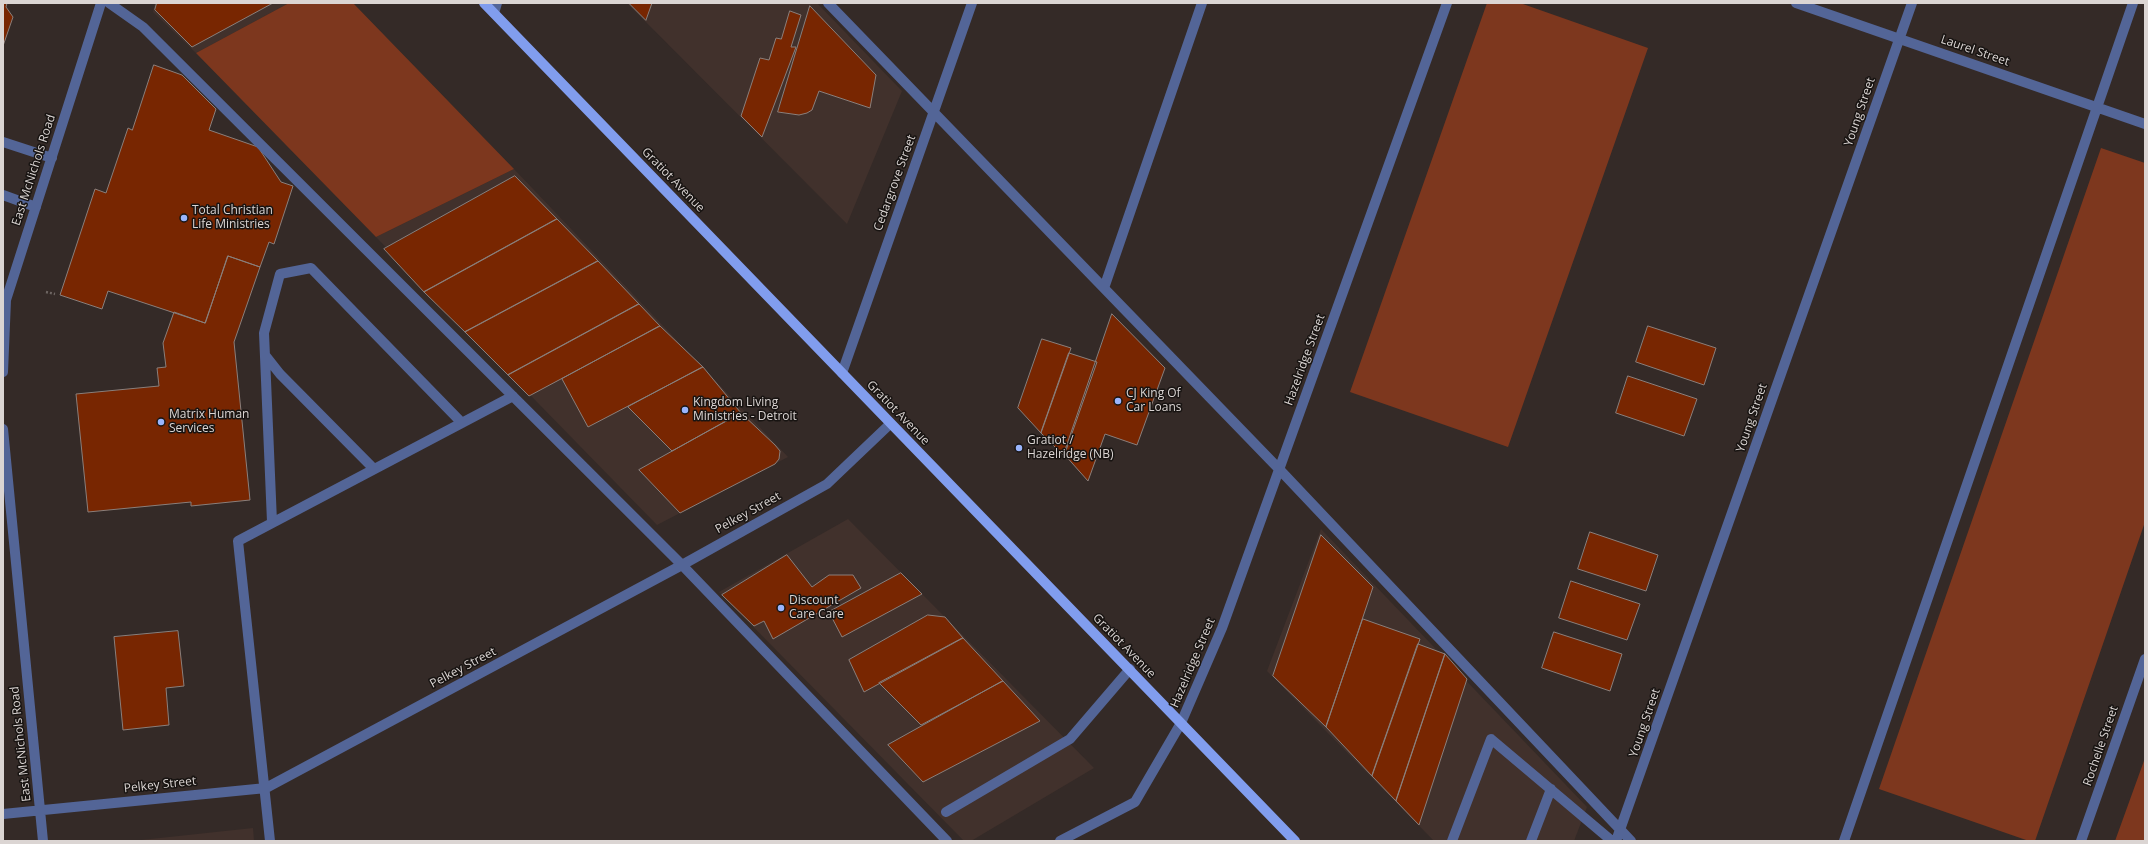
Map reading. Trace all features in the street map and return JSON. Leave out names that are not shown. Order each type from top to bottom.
[{"type":"main road","name":"Gratiot Avenue","points":[[484,3],[1295,841]]},
{"type":"street","name":"East McNichols Road","points":[[3,372],[6,300],[101,3]]},
{"type":"street","points":[[109,3],[143,28],[513,396],[682,565],[947,841]]},
{"type":"street","points":[[494,14],[497,3]]},
{"type":"street","points":[[828,3],[1280,470],[1631,841]]},
{"type":"street","name":"Cedargrove Street","points":[[842,373],[972,3]]},
{"type":"street","points":[[1104,288],[1202,3]]},
{"type":"street","name":"Hazelridge Street","points":[[1060,841],[1134,802],[1181,723],[1222,628],[1447,3]]},
{"type":"street","name":"Laurel Street","points":[[1796,3],[2145,124]]},
{"type":"street","name":"Young Street","points":[[1616,841],[1912,3]]},
{"type":"street","points":[[1844,841],[2133,3]]},
{"type":"street","points":[[3,142],[52,158]]},
{"type":"street","points":[[3,195],[36,207]]},
{"type":"street","points":[[272,522],[264,333],[280,274],[311,268],[462,423]]},
{"type":"street","points":[[265,355],[280,374],[374,469]]},
{"type":"street","points":[[270,841],[266,788],[238,540],[513,396]]},
{"type":"street","name":"Pelkey Street","points":[[3,814],[266,788],[682,565],[827,484],[890,424]]},
{"type":"street","name":"East McNichols Road","points":[[3,429],[43,841]]},
{"type":"street","name":"Rochelle Street","points":[[2081,841],[2145,659]]},
{"type":"street","points":[[946,812],[1070,739],[1130,670]]},
{"type":"street","points":[[1452,841],[1491,739],[1612,841]]},
{"type":"street","points":[[1531,841],[1551,789]]},
{"type":"path","points":[[46,292],[54,294]]},
{"type":"shaded area","points":[[155,3],[289,3],[196,53],[153,12]]},
{"type":"shaded area","points":[[289,3],[353,3],[514,169],[376,237],[196,53]]},
{"type":"shaded area","points":[[627,3],[817,3],[902,91],[847,224]]},
{"type":"shaded area","points":[[1487,3],[1520,3],[1648,48],[1508,447],[1350,392]]},
{"type":"shaded area","points":[[2101,148],[2145,163],[2145,522],[2035,841],[2029,841],[1879,789]]},
{"type":"shaded area","points":[[514,169],[788,457],[657,525],[376,237]]},
{"type":"shaded area","points":[[848,519],[1094,768],[971,841],[964,841],[719,592]]},
{"type":"shaded area","points":[[1321,529],[1587,807],[1574,841],[1434,841],[1267,671]]},
{"type":"shaded area","points":[[2145,758],[2145,841],[2115,841]]},
{"type":"shaded area","points":[[253,828],[254,841],[132,841]]},
{"type":"building","points":[[3,3],[7,3],[6,7],[13,17],[3,46]]},
{"type":"building","points":[[157,3],[273,3],[192,47],[155,10]]},
{"type":"building","points":[[629,3],[652,3],[646,20]]},
{"type":"building","points":[[810,6],[876,75],[870,108],[819,91],[812,110],[807,113],[799,115],[778,112]]},
{"type":"building","points":[[790,11],[801,15],[791,47],[796,47],[762,137],[741,116],[760,58],[769,60],[776,38],[781,39]]},
{"type":"building","name":"Total Christian Life Ministries","points":[[154,65],[182,75],[216,109],[209,130],[258,147],[281,182],[293,186],[274,244],[269,242],[260,267],[228,256],[205,323],[108,291],[102,309],[60,295],[95,189],[106,193],[128,128],[132,130]]},
{"type":"building","points":[[515,176],[557,219],[424,292],[384,249]]},
{"type":"building","points":[[557,219],[598,261],[465,332],[424,292]]},
{"type":"building","points":[[228,256],[260,267],[234,342],[250,500],[191,506],[191,502],[88,512],[76,394],[159,386],[157,368],[166,367],[163,343],[174,312],[205,323]]},
{"type":"building","points":[[598,261],[639,304],[508,375],[465,332]]},
{"type":"building","points":[[639,304],[660,326],[529,396],[508,375]]},
{"type":"building","name":"CJ King Of Car Loans","points":[[1112,314],[1165,368],[1137,445],[1105,434],[1088,481],[1064,454]]},
{"type":"building","points":[[660,326],[703,367],[588,427],[562,379]]},
{"type":"building","points":[[1648,326],[1716,348],[1704,385],[1636,362]]},
{"type":"building","points":[[1042,339],[1071,348],[1041,433],[1018,408]]},
{"type":"building","points":[[1069,353],[1097,362],[1064,456],[1041,433]]},
{"type":"building","name":"Kingdom Living Ministries - Detroit","points":[[703,367],[741,413],[672,451],[628,407]]},
{"type":"building","points":[[1628,376],[1697,399],[1684,436],[1616,413]]},
{"type":"building","points":[[741,413],[780,451],[779,459],[775,464],[680,513],[639,470]]},
{"type":"building","points":[[1590,532],[1658,555],[1646,591],[1578,569]]},
{"type":"building","points":[[1321,535],[1373,587],[1326,727],[1273,676]]},
{"type":"building","name":"Discount Care Care","points":[[787,555],[812,587],[829,575],[853,575],[861,588],[773,639],[764,621],[754,626],[722,595]]},
{"type":"building","points":[[901,573],[922,594],[842,637],[829,612]]},
{"type":"building","points":[[1571,581],[1640,604],[1627,640],[1559,618]]},
{"type":"building","points":[[928,615],[945,617],[963,638],[864,692],[849,660]]},
{"type":"building","points":[[1363,619],[1420,639],[1372,776],[1326,727]]},
{"type":"building","points":[[178,631],[184,686],[166,688],[169,725],[123,730],[114,637]]},
{"type":"building","points":[[1554,632],[1622,654],[1610,691],[1542,668]]},
{"type":"building","points":[[963,638],[1003,681],[921,725],[879,683]]},
{"type":"building","points":[[1418,644],[1445,654],[1396,801],[1372,776]]},
{"type":"building","points":[[1445,654],[1467,679],[1419,825],[1396,801]]},
{"type":"building","points":[[1003,681],[1040,721],[923,782],[888,745]]},
{"type":"place","name":"Total Christian Life Ministries","points":[[184,218]]},
{"type":"place","name":"CJ King Of Car Loans","points":[[1118,401]]},
{"type":"place","name":"Kingdom Living Ministries - Detroit","points":[[685,410]]},
{"type":"place","name":"Matrix Human Services","points":[[161,422]]},
{"type":"place","name":"Gratiot / Hazelridge (NB)","points":[[1019,448]]},
{"type":"place","name":"Discount Care Care","points":[[781,608]]}]
